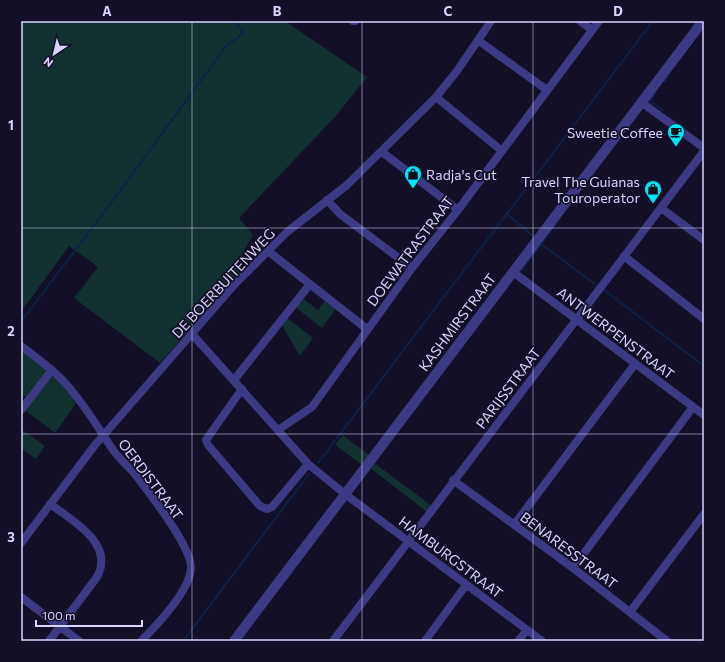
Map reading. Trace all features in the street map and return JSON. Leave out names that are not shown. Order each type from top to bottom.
[{"type":"street","name":"DE BOERBUITENWEG","points":[[21,543],[104,435],[235,284],[287,232],[346,184],[382,152],[436,97],[479,41],[492,21]]},
{"type":"street","points":[[580,21],[592,30]]},
{"type":"street","name":"DOEWATRASTRAAT","points":[[278,430],[312,407],[412,268],[458,210],[599,21]]},
{"type":"street","name":"KASHMIRSTRAAT","points":[[234,641],[702,21]]},
{"type":"street","points":[[479,41],[548,90]]},
{"type":"street","points":[[436,97],[502,151]]},
{"type":"street","points":[[641,102],[704,148]]},
{"type":"street","name":"PARIJSSTRAAT","points":[[333,641],[453,480],[704,151]]},
{"type":"street","points":[[382,152],[458,210]]},
{"type":"street","points":[[326,200],[340,214],[412,268]]},
{"type":"street","points":[[661,208],[704,240]]},
{"type":"street","points":[[268,251],[368,329]]},
{"type":"street","points":[[624,256],[704,319]]},
{"type":"street","name":"ANTWERPENSTRAAT","points":[[513,272],[704,415]]},
{"type":"street","points":[[234,380],[310,284]]},
{"type":"street","name":"HAMBURGSTRAAT","points":[[192,334],[308,464],[408,542],[542,641]]},
{"type":"street","name":"OERDISTRAAT","points":[[21,346],[52,370],[67,384],[111,447],[135,474],[159,507],[184,546],[191,566],[189,578],[162,621],[141,641]]},
{"type":"street","points":[[514,525],[635,364]]},
{"type":"street","points":[[21,410],[52,370]]},
{"type":"street","points":[[242,389],[206,440],[208,445],[260,506],[267,509],[272,507],[308,464]]},
{"type":"street","points":[[573,568],[693,407]]},
{"type":"street","name":"BENARESSTRAAT","points":[[453,480],[573,568],[667,641]]},
{"type":"street","points":[[49,641],[97,577],[101,569],[102,562],[99,548],[84,528],[50,504]]},
{"type":"street","points":[[630,612],[704,514]]},
{"type":"street","points":[[425,641],[466,585]]},
{"type":"street","points":[[21,597],[80,641]]},
{"type":"street","points":[[518,641],[527,630]]},
{"type":"green space","points":[[21,21],[285,21],[367,77],[335,117],[239,218],[253,235],[239,259],[244,268],[160,363],[74,298],[98,267],[69,246],[21,312]]},
{"type":"green space","points":[[301,297],[318,310],[327,298],[338,306],[322,328],[294,306]]},
{"type":"green space","points":[[286,317],[313,338],[300,356],[281,324]]},
{"type":"green space","points":[[21,349],[45,368],[46,371],[27,398],[21,394]]},
{"type":"green space","points":[[52,377],[55,377],[77,402],[55,433],[25,410]]},
{"type":"green space","points":[[21,429],[45,446],[36,459],[21,448]]},
{"type":"green space","points":[[343,435],[369,455],[362,465],[335,445]]},
{"type":"green space","points":[[373,462],[432,506],[427,512],[369,467]]},
{"type":"waterway","points":[[21,322],[117,195],[227,45],[238,38],[243,32],[235,21]]},
{"type":"waterway","points":[[318,463],[653,21]]},
{"type":"waterway","points":[[665,81],[668,78]]},
{"type":"waterway","points":[[656,92],[650,101],[663,110]]},
{"type":"waterway","points":[[507,214],[533,236]]},
{"type":"waterway","points":[[522,270],[560,218]]},
{"type":"waterway","points":[[541,244],[595,284]]},
{"type":"waterway","points":[[604,290],[704,366]]},
{"type":"waterway","points":[[585,319],[594,306]]},
{"type":"waterway","points":[[183,641],[309,474]]},
{"type":"place","name":"Sweetie Coffee","points":[[676,147]]},
{"type":"place","name":"Radja's Cut","points":[[413,189]]},
{"type":"place","name":"Travel The Guianas Touroperator","points":[[653,204]]}]
